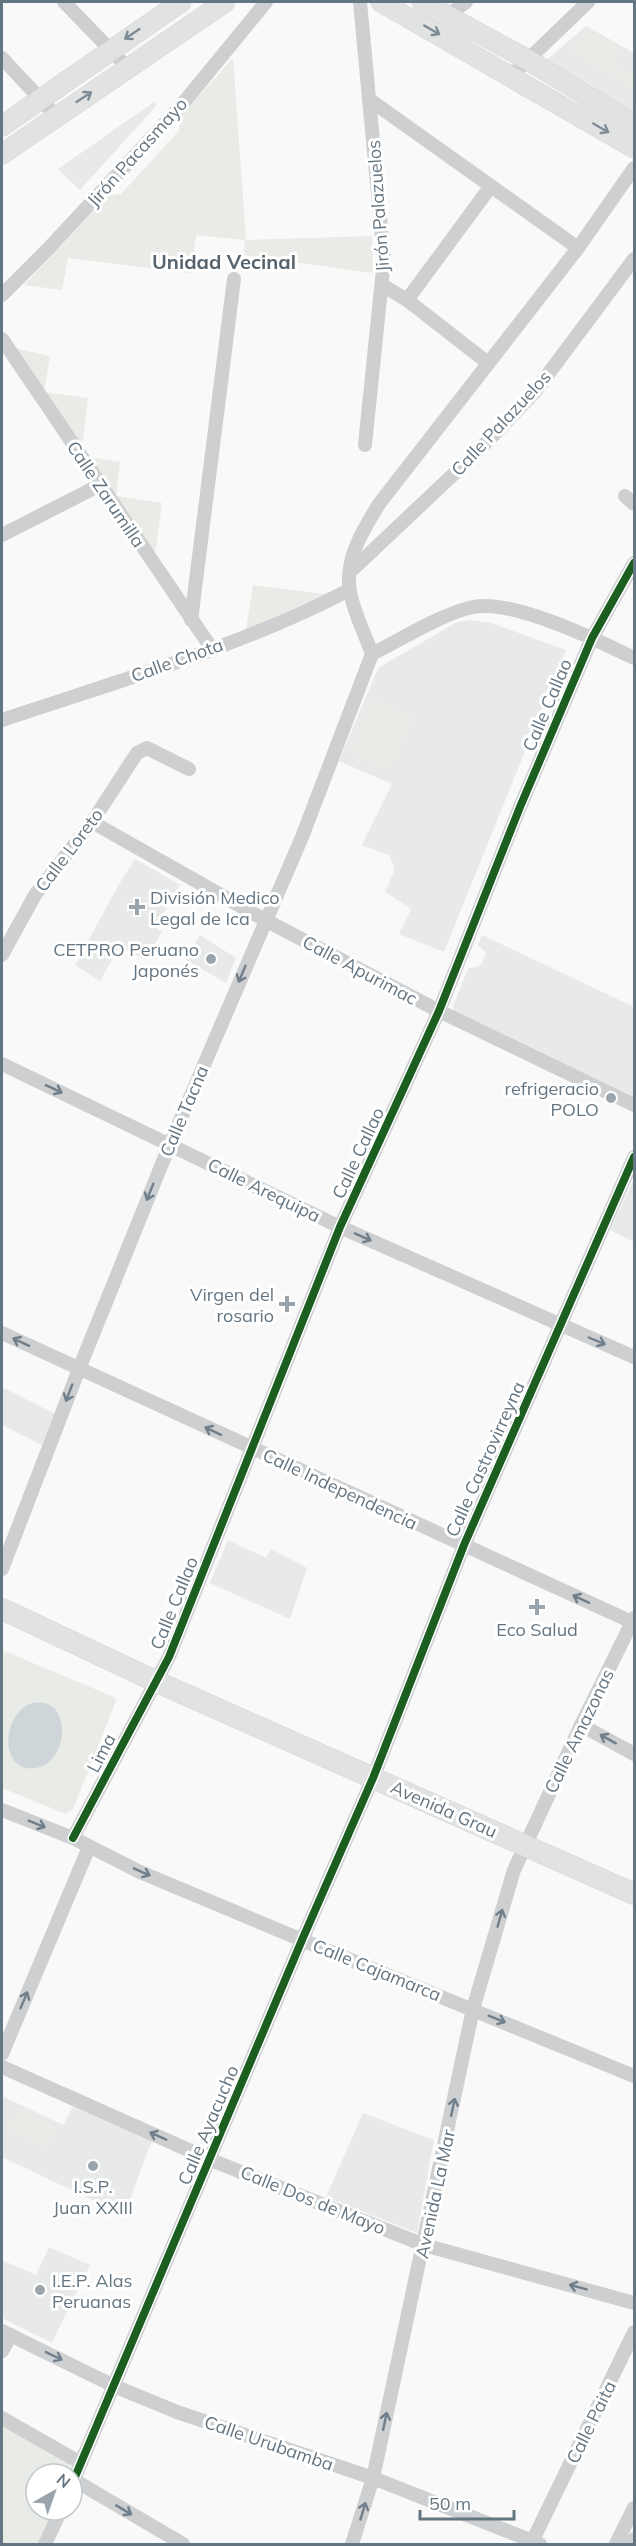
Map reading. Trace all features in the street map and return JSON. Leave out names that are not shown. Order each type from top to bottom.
[{"type":"main road","points":[[2,126],[181,2]]},
{"type":"main road","points":[[2,154],[225,2]]},
{"type":"main road","points":[[381,2],[634,148]]},
{"type":"main road","points":[[422,2],[528,60],[634,124]]},
{"type":"main road","name":"Avenida Grau","points":[[2,1609],[155,1681],[634,1894]]},
{"type":"street","points":[[64,2],[128,68]]},
{"type":"street","name":"Jirón Pacasmayo","points":[[2,295],[180,107],[266,2]]},
{"type":"street","name":"Jirón Palazuelos","points":[[360,2],[384,259],[364,445]]},
{"type":"street","points":[[449,15],[466,2]]},
{"type":"street","points":[[511,75],[588,2]]},
{"type":"street","points":[[2,58],[56,116]]},
{"type":"street","points":[[370,100],[578,248]]},
{"type":"street","points":[[634,168],[578,248],[379,504],[352,554],[349,590],[372,654],[457,612],[474,606],[507,608],[592,638],[634,658]]},
{"type":"street","points":[[407,300],[491,186]]},
{"type":"street","name":"Calle Palazuelos","points":[[350,572],[477,452],[534,393],[634,259]]},
{"type":"street","points":[[191,620],[234,279]]},
{"type":"street","points":[[382,285],[407,300],[488,363]]},
{"type":"street","name":"Calle Zarumilla","points":[[3,345],[212,649]]},
{"type":"street","points":[[2,535],[100,485]]},
{"type":"street","name":"Calle Callao","points":[[155,1681],[169,1657],[340,1227],[439,1011],[520,807],[592,638],[634,562]]},
{"type":"street","name":"Calle Chota","points":[[2,720],[212,649],[317,607],[349,590]]},
{"type":"street","name":"Calle Tacna","points":[[2,1569],[78,1369],[170,1144],[302,837],[372,654]]},
{"type":"street","name":"Calle Loreto","points":[[2,955],[35,895],[92,822],[134,757],[142,749],[147,748],[189,769]]},
{"type":"street","name":"Calle Apurimac","points":[[92,822],[265,920],[439,1011],[634,1105]]},
{"type":"street","name":"Calle Arequipa","points":[[2,1064],[340,1227],[634,1357]]},
{"type":"street","name":"Calle Castrovirreyna","points":[[374,1778],[464,1545],[634,1157]]},
{"type":"street","name":"Calle Independencia","points":[[2,1333],[634,1621]]},
{"type":"street","name":"Calle Amazonas","points":[[525,1845],[581,1725],[634,1621]]},
{"type":"street","name":"Lima","points":[[73,1838],[155,1681]]},
{"type":"street","points":[[581,1725],[634,1754]]},
{"type":"street","name":"Calle Ayacucho","points":[[81,2462],[302,1940],[374,1778]]},
{"type":"street","points":[[2,1810],[73,1838],[89,1847],[2,2054]]},
{"type":"street","name":"Avenida La Mar","points":[[352,2544],[373,2478],[473,2009],[514,1870],[525,1845]]},
{"type":"street","name":"Calle Cajamarca","points":[[89,1847],[140,1872],[634,2076]]},
{"type":"street","name":"Calle Dos de Mayo","points":[[2,2067],[210,2160],[424,2245],[634,2303]]},
{"type":"street","name":"Calle Paita","points":[[535,2543],[634,2332]]},
{"type":"street","points":[[2,2351],[6,2333]]},
{"type":"street","name":"Calle Urubamba","points":[[6,2333],[114,2386],[177,2412],[373,2478],[535,2543]]},
{"type":"street","points":[[2,2418],[79,2462]]},
{"type":"street","points":[[84,2488],[183,2544]]},
{"type":"street","points":[[616,2544],[634,2508]]},
{"type":"street","points":[[45,2544],[55,2522]]},
{"type":"street","points":[[631,2544],[634,2538]]},
{"type":"shaded area","points":[[586,26],[634,53],[634,113],[588,83],[585,84],[545,61]]},
{"type":"shaded area","points":[[585,27],[622,49],[614,64],[634,77],[634,89],[571,52]]},
{"type":"shaded area","points":[[233,58],[246,240],[372,236],[373,273],[244,255],[245,240],[196,235],[191,273],[68,258],[62,290],[24,285],[108,196],[121,194],[179,131],[180,117]]},
{"type":"shaded area","points":[[154,102],[157,105],[80,190],[58,169]]},
{"type":"shaded area","points":[[13,348],[50,356],[44,392],[88,398],[82,448]]},
{"type":"shaded area","points":[[89,457],[120,462],[116,496],[162,503],[155,554]]},
{"type":"shaded area","points":[[253,585],[325,594],[246,630]]},
{"type":"shaded area","points":[[469,620],[491,623],[566,650],[444,952],[399,934],[411,909],[385,892],[395,869],[389,855],[362,845],[392,784],[339,761],[378,668],[457,622]]},
{"type":"shaded area","points":[[373,699],[414,717],[391,770],[350,753]]},
{"type":"shaded area","name":"División Medico Legal de Ica","points":[[135,859],[180,885],[155,927],[162,932],[145,960],[120,946],[100,981],[75,965]]},
{"type":"shaded area","name":"CETPRO Peruano Japonés","points":[[200,935],[236,958],[226,983],[186,960]]},
{"type":"shaded area","points":[[482,935],[634,1007],[634,1099],[454,1012],[453,1006],[468,969],[481,965],[486,953],[478,945]]},
{"type":"shaded area","points":[[634,1179],[634,1242],[610,1230]]},
{"type":"shaded area","points":[[2,1387],[55,1414],[42,1445],[2,1425]]},
{"type":"shaded area","points":[[228,1540],[266,1558],[271,1549],[307,1568],[290,1619],[210,1583]]},
{"type":"shaded area","points":[[2,1650],[114,1697],[116,1701],[73,1809],[66,1814],[2,1788]]},
{"type":"shaded area","points":[[32,1703],[45,1703],[55,1709],[62,1731],[55,1755],[47,1763],[36,1768],[24,1767],[16,1762],[10,1753],[8,1742],[14,1719],[22,1709]]},
{"type":"shaded area","name":"I.S.P. Juan XXIII","points":[[2,2096],[63,2125],[73,2107],[152,2140],[124,2215],[2,2157]]},
{"type":"shaded area","points":[[18,2110],[57,2129],[48,2148],[9,2129]]},
{"type":"shaded area","points":[[363,2113],[434,2140],[417,2233],[326,2197]]},
{"type":"shaded area","name":"I.E.P. Alas Peruanas","points":[[49,2247],[90,2265],[52,2343],[2,2318],[2,2260],[36,2275]]},
{"type":"shaded area","points":[[2,2425],[68,2462],[24,2462],[24,2522],[47,2522],[37,2544],[2,2544]]},
{"type":"cycle path","points":[[73,1838],[169,1657],[340,1227],[439,1011],[520,807],[592,638],[634,563]]},
{"type":"cycle path","points":[[81,2462],[373,1778],[464,1545],[634,1157]]},
{"type":"place","name":"División Medico Legal de Ica","points":[[137,907]]},
{"type":"place","name":"CETPRO Peruano Japonés","points":[[211,959]]},
{"type":"place","name":"refrigeracio POLO","points":[[611,1098]]},
{"type":"place","name":"Virgen del rosario","points":[[287,1304]]},
{"type":"place","name":"Eco Salud","points":[[537,1607]]},
{"type":"place","name":"I.S.P. Juan XXIII","points":[[93,2166]]},
{"type":"place","name":"I.E.P. Alas Peruanas","points":[[40,2290]]},
{"type":"district","name":"Unidad Vecinal","points":[[224,261]]}]
